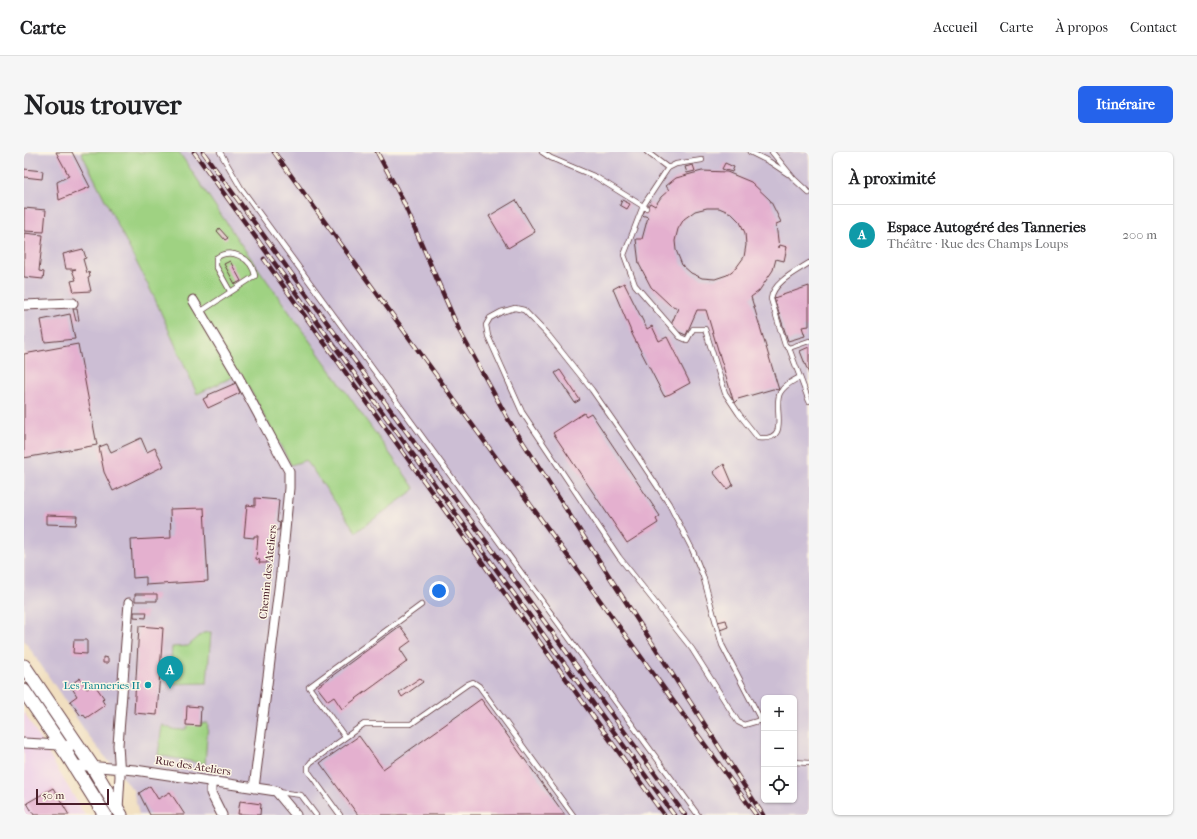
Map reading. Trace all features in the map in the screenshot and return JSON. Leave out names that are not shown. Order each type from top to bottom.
[{"type":"main road","points":[[24,666],[92,766],[119,812]]},
{"type":"main road","points":[[24,691],[64,749],[105,815]]},
{"type":"street","name":"Chemin des Ateliers","points":[[193,300],[235,371],[289,471],[289,488],[281,573],[254,788]]},
{"type":"street","points":[[24,305],[73,303]]},
{"type":"street","points":[[119,812],[120,768],[118,745],[129,603]]},
{"type":"street","points":[[24,743],[81,750]]},
{"type":"street","name":"Rue des Ateliers","points":[[75,766],[120,768],[276,791]]},
{"type":"street","points":[[211,781],[211,794],[222,815]]},
{"type":"street","points":[[276,791],[296,815]]},
{"type":"lane","points":[[220,152],[241,188],[698,815]]},
{"type":"lane","points":[[542,152],[551,158],[589,174],[644,207]]},
{"type":"lane","points":[[648,152],[668,168]]},
{"type":"lane","points":[[750,152],[770,162],[794,179],[809,193]]},
{"type":"lane","points":[[772,152],[794,179]]},
{"type":"lane","points":[[702,160],[676,164],[668,168],[644,207],[624,255],[635,285],[680,337],[687,340],[693,329],[705,329],[725,393],[758,438],[772,436],[776,433],[780,426],[778,401],[780,393],[783,388],[800,377]]},
{"type":"lane","points":[[200,312],[255,276],[254,267],[243,257],[223,253],[216,258],[216,266],[230,291]]},
{"type":"lane","points":[[809,262],[781,283],[771,296],[785,345],[788,348],[809,401]]},
{"type":"lane","points":[[515,308],[526,312],[549,336],[592,390],[624,436],[669,504],[689,542],[703,576],[722,645],[761,720],[744,725],[738,722],[698,658],[619,557],[522,412],[488,336],[486,324],[492,316],[515,308]]},
{"type":"lane","points":[[788,348],[809,340]]},
{"type":"lane","points":[[346,737],[309,687],[421,606]]},
{"type":"lane","points":[[340,815],[308,769],[311,762],[364,724],[411,724],[468,684],[476,682],[573,815]]},
{"type":"lane","points":[[797,762],[809,763]]},
{"type":"lane","points":[[276,791],[301,795],[316,815]]},
{"type":"shaded area","points":[[24,152],[81,152],[154,297],[197,394],[240,373],[291,465],[306,460],[356,532],[415,489],[238,240],[179,152],[809,152],[809,815],[139,815],[133,790],[92,741],[24,640]]},
{"type":"shaded area","points":[[24,712],[46,750],[85,815],[24,815]]},
{"type":"green space","points":[[81,152],[179,152],[238,240],[415,489],[356,532],[306,460],[291,465],[241,373],[197,394],[154,297]]},
{"type":"green space","points":[[211,632],[207,683],[169,684],[172,647],[188,646],[203,633]]},
{"type":"green space","points":[[208,723],[205,764],[158,755],[162,725],[171,729],[180,730],[186,729],[189,724]]},
{"type":"building","points":[[56,152],[72,152],[90,187],[59,200],[57,182],[69,176]]},
{"type":"building","points":[[725,163],[734,167],[732,172],[722,169]]},
{"type":"building","points":[[693,165],[695,171],[687,173],[685,167]]},
{"type":"building","points":[[24,169],[43,171],[42,179],[24,177]]},
{"type":"building","points":[[702,171],[727,172],[751,182],[770,200],[781,222],[776,224],[779,248],[780,245],[787,247],[784,261],[776,259],[773,270],[759,291],[751,297],[779,390],[773,389],[738,399],[734,403],[706,310],[697,310],[686,335],[674,330],[671,325],[678,308],[670,305],[651,287],[639,264],[636,239],[642,239],[648,217],[642,215],[650,203],[655,206],[661,197],[669,190],[666,186],[676,178]],"holes":[[[707,208],[719,208],[731,213],[740,222],[745,233],[746,245],[744,257],[736,268],[727,275],[715,279],[702,278],[691,273],[682,265],[676,250],[675,241],[678,229],[684,219],[695,211]]]},
{"type":"building","points":[[516,200],[535,232],[508,248],[489,216]]},
{"type":"building","points":[[622,200],[630,204],[627,209],[620,205]]},
{"type":"building","points":[[24,208],[46,210],[44,232],[24,231]]},
{"type":"building","points":[[219,228],[228,238],[225,240],[217,231]]},
{"type":"building","points":[[24,233],[43,235],[39,271],[44,272],[43,279],[24,277]]},
{"type":"building","points":[[83,249],[86,258],[83,259],[87,273],[89,272],[90,277],[88,278],[91,291],[74,292],[71,281],[76,280],[72,270],[76,269],[66,269],[63,254]]},
{"type":"building","points":[[230,261],[241,281],[235,284],[224,264]]},
{"type":"building","points":[[624,283],[647,329],[652,326],[659,341],[667,337],[690,383],[670,394],[664,396],[633,336],[613,289]]},
{"type":"building","points":[[809,286],[809,326],[802,327],[805,336],[788,341],[774,298]]},
{"type":"building","points":[[73,309],[77,309],[79,320],[76,321]]},
{"type":"building","points":[[70,314],[75,339],[45,342],[41,320]]},
{"type":"building","points":[[78,344],[97,445],[24,458],[24,354]]},
{"type":"building","points":[[809,347],[809,374],[800,351]]},
{"type":"building","points":[[560,370],[580,400],[575,403],[555,373]]},
{"type":"building","points":[[236,383],[240,393],[208,408],[203,399],[209,396],[208,395]]},
{"type":"building","points":[[584,413],[586,416],[591,413],[660,516],[656,519],[658,523],[627,543],[553,433]]},
{"type":"building","points":[[141,438],[147,452],[155,448],[164,466],[113,491],[104,472],[99,447],[107,444],[111,452]]},
{"type":"building","points":[[724,464],[733,485],[727,489],[713,472]]},
{"type":"building","points":[[255,498],[279,500],[277,522],[280,523],[279,530],[276,530],[275,535],[273,534],[270,561],[267,561],[267,563],[259,563],[260,560],[256,559],[258,536],[254,536],[254,538],[244,537],[247,505],[255,506]]},
{"type":"building","points":[[204,508],[208,581],[146,585],[146,577],[133,578],[131,540],[171,538],[170,509]]},
{"type":"building","points":[[46,515],[77,516],[76,525],[46,524]]},
{"type":"building","points":[[135,594],[157,594],[157,601],[135,601]]},
{"type":"building","points":[[134,612],[147,612],[146,618],[134,617]]},
{"type":"building","points":[[726,620],[728,627],[720,630],[718,622]]},
{"type":"building","name":"Les Tanneries II","points":[[139,626],[163,628],[157,715],[134,713]]},
{"type":"building","points":[[400,626],[411,641],[400,649],[408,661],[342,709],[334,697],[328,701],[317,687]]},
{"type":"building","points":[[74,640],[87,640],[87,654],[73,653]]},
{"type":"building","points":[[103,657],[108,658],[108,663],[103,663]]},
{"type":"building","points":[[80,678],[87,689],[94,684],[104,698],[102,700],[105,705],[86,718],[83,714],[81,716],[70,701],[77,696],[70,685]]},
{"type":"building","points":[[420,678],[423,682],[402,697],[399,692]]},
{"type":"building","points":[[481,699],[565,815],[358,815],[320,763],[359,736],[383,769]]},
{"type":"building","points":[[187,706],[201,707],[200,726],[186,725]]},
{"type":"building","points":[[150,786],[158,799],[170,792],[185,815],[150,815],[139,793]]},
{"type":"building","points":[[53,788],[69,815],[34,815],[27,803]]},
{"type":"building","points":[[240,801],[261,804],[260,815],[238,814]]},
{"type":"railway","points":[[194,152],[674,815]]},
{"type":"railway","points":[[203,152],[685,815]]},
{"type":"railway","points":[[274,152],[756,815]]},
{"type":"railway","points":[[377,152],[402,199],[459,330],[508,419],[763,815]]},
{"type":"railway","points":[[264,259],[664,815]]},
{"type":"place","name":"Les Tanneries II","points":[[148,685]]},
{"type":"place","name":"Espace Autogéré des Tanneries","points":[[170,689]]}]
